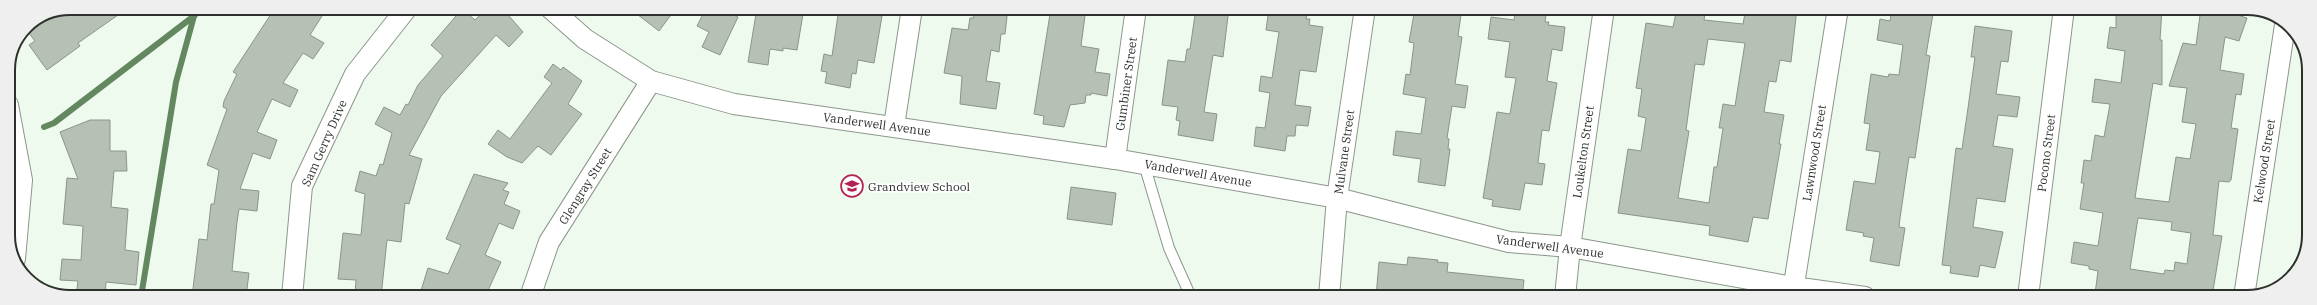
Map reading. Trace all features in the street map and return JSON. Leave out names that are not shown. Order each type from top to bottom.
[{"type":"street","name":"Sam Gerry Drive","points":[[293,290],[302,186],[355,74],[401,15]]},
{"type":"street","name":"Vanderwell Avenue","points":[[558,15],[585,39],[651,81],[734,104],[1116,159],[1337,198],[1509,242],[1570,247],[1782,290]]},
{"type":"street","points":[[894,126],[911,15]]},
{"type":"street","name":"Gumbiner Street","points":[[1116,159],[1135,15]]},
{"type":"street","name":"Mulvane Street","points":[[1330,290],[1337,198],[1364,15]]},
{"type":"street","name":"Loukelton Street","points":[[1566,290],[1570,247],[1603,15]]},
{"type":"street","name":"Lawnwood Street","points":[[1792,290],[1837,15]]},
{"type":"street","name":"Pocono Street","points":[[2029,290],[2063,15]]},
{"type":"street","name":"Kelwood Street","points":[[2245,290],[2284,30]]},
{"type":"street","name":"Glengray Street","points":[[532,290],[549,242],[651,81]]},
{"type":"street","points":[[15,142],[22,180],[16,246]]},
{"type":"lane","points":[[1144,164],[1169,248],[1188,290]]},
{"type":"building","points":[[70,15],[118,15],[78,43],[80,46],[47,70],[29,45],[35,41],[29,33],[39,24],[49,19]]},
{"type":"building","points":[[270,15],[323,15],[310,35],[324,43],[313,59],[303,53],[283,83],[298,90],[290,107],[272,99],[257,132],[277,140],[270,159],[253,153],[240,189],[259,191],[257,211],[239,209],[237,222],[232,271],[249,273],[247,290],[193,290],[199,239],[207,240],[211,204],[214,204],[219,170],[207,165],[227,109],[223,107],[224,101],[237,74],[233,72]]},
{"type":"building","points":[[457,15],[469,15],[475,20],[480,15],[508,15],[523,32],[509,47],[496,35],[441,96],[409,155],[422,159],[409,204],[405,203],[401,242],[387,240],[382,290],[355,290],[356,280],[338,279],[343,233],[361,235],[365,194],[355,191],[360,171],[376,176],[380,164],[383,165],[392,133],[375,124],[384,107],[400,115],[406,104],[408,105],[418,85],[443,56],[431,45]]},
{"type":"building","points":[[638,15],[671,15],[659,31]]},
{"type":"building","points":[[702,15],[734,15],[738,17],[720,55],[702,47],[709,32],[697,26]]},
{"type":"building","points":[[756,15],[803,15],[797,50],[783,48],[783,51],[770,49],[768,65],[748,62]]},
{"type":"building","points":[[838,15],[882,16],[874,63],[858,60],[856,74],[852,73],[850,88],[825,83],[827,72],[821,71],[824,54],[832,56]]},
{"type":"building","points":[[974,15],[1007,15],[1005,34],[1001,34],[999,52],[991,50],[986,81],[1000,83],[996,109],[960,104],[962,76],[944,73],[952,28],[968,30],[970,18],[973,18]]},
{"type":"building","points":[[1050,15],[1085,15],[1081,46],[1099,49],[1095,72],[1110,74],[1107,96],[1091,93],[1091,95],[1086,95],[1085,103],[1070,105],[1064,127],[1043,124],[1044,116],[1034,114]]},
{"type":"building","points":[[1195,15],[1228,15],[1223,57],[1213,55],[1204,112],[1217,114],[1213,141],[1178,135],[1180,121],[1176,120],[1178,107],[1162,105],[1168,60],[1185,62],[1187,49],[1190,49]]},
{"type":"building","points":[[1268,15],[1307,15],[1306,19],[1310,19],[1309,25],[1323,27],[1316,72],[1300,70],[1295,105],[1311,107],[1308,126],[1296,125],[1295,136],[1287,136],[1285,151],[1254,146],[1256,127],[1265,128],[1270,93],[1259,91],[1261,76],[1272,78],[1279,32],[1266,30]]},
{"type":"building","points":[[1414,15],[1461,15],[1458,36],[1462,37],[1455,84],[1468,86],[1465,108],[1452,106],[1447,138],[1449,139],[1448,149],[1450,149],[1445,186],[1418,182],[1421,159],[1393,155],[1396,131],[1421,134],[1426,98],[1403,94],[1406,74],[1410,75],[1414,43],[1409,42]]},
{"type":"building","points":[[1515,15],[1546,15],[1545,22],[1549,22],[1548,25],[1565,27],[1562,51],[1552,49],[1547,81],[1557,83],[1549,131],[1542,130],[1538,163],[1545,164],[1542,185],[1525,183],[1520,210],[1492,206],[1493,200],[1483,198],[1497,112],[1510,114],[1516,78],[1505,77],[1510,42],[1488,39],[1491,17],[1514,20]]},
{"type":"building","points":[[1676,15],[1705,15],[1704,20],[1743,24],[1745,15],[1796,15],[1791,62],[1780,60],[1776,82],[1769,81],[1764,112],[1784,115],[1779,144],[1781,144],[1768,219],[1753,217],[1748,242],[1709,235],[1710,226],[1618,213],[1628,149],[1641,151],[1646,118],[1638,116],[1642,89],[1636,88],[1646,23],[1673,27]],"holes":[[[1708,39],[1745,43],[1735,106],[1723,104],[1719,128],[1723,128],[1717,167],[1714,167],[1709,203],[1678,198],[1689,131],[1686,130],[1695,64],[1704,65]]]},
{"type":"building","points":[[1891,15],[1933,15],[1926,55],[1930,56],[1915,158],[1909,157],[1900,218],[1899,227],[1905,228],[1899,266],[1870,261],[1874,238],[1863,236],[1864,233],[1846,230],[1854,181],[1875,184],[1880,152],[1866,150],[1870,124],[1864,123],[1871,74],[1888,77],[1889,74],[1899,75],[1903,45],[1877,40],[1880,19],[1890,21]]},
{"type":"building","points":[[2116,15],[2162,15],[2160,40],[2162,40],[2162,85],[2153,83],[2135,198],[2169,202],[2176,157],[2190,159],[2196,124],[2182,122],[2187,88],[2169,86],[2183,43],[2196,45],[2200,15],[2238,15],[2247,18],[2239,41],[2225,37],[2220,70],[2244,74],[2241,95],[2236,94],[2231,128],[2238,129],[2231,180],[2229,182],[2219,181],[2213,235],[2222,236],[2213,290],[2096,290],[2098,271],[2089,269],[2089,266],[2071,263],[2074,242],[2098,246],[2103,213],[2080,209],[2084,183],[2081,183],[2084,160],[2091,161],[2095,135],[2104,137],[2110,104],[2092,102],[2095,79],[2121,83],[2125,51],[2107,48],[2110,27],[2116,28]],"holes":[[[2138,218],[2172,222],[2171,230],[2191,233],[2187,264],[2175,262],[2174,271],[2165,270],[2164,274],[2130,269]]]},
{"type":"building","points":[[1975,26],[2012,31],[2008,62],[2001,61],[1996,94],[2020,97],[2017,117],[1998,115],[1993,146],[2013,149],[2005,202],[1977,198],[1973,227],[2003,232],[1995,268],[1980,265],[1978,277],[1950,273],[1951,266],[1942,265],[1956,148],[1962,149],[1968,108],[1975,57],[1971,57]]},
{"type":"building","points":[[553,64],[561,70],[563,67],[582,81],[568,104],[582,114],[551,155],[538,146],[522,163],[507,157],[488,144],[498,130],[510,139],[552,83],[544,77]]},
{"type":"building","points":[[90,120],[110,120],[110,151],[126,151],[127,171],[114,171],[111,207],[128,209],[125,250],[139,252],[136,285],[106,282],[105,290],[77,290],[78,281],[60,280],[62,259],[81,260],[83,226],[63,224],[67,178],[78,179],[60,132]]},
{"type":"building","points":[[474,174],[508,183],[503,190],[509,192],[504,204],[520,211],[513,229],[499,223],[485,255],[501,262],[488,290],[421,290],[428,268],[448,274],[461,245],[446,239]]},
{"type":"building","points":[[1071,187],[1116,193],[1112,225],[1067,219]]},
{"type":"building","points":[[1408,257],[1438,260],[1437,262],[1448,263],[1447,272],[1524,280],[1523,290],[1377,290],[1379,262],[1407,265]]},
{"type":"waterway","points":[[142,290],[176,82],[195,15]]},
{"type":"waterway","points":[[44,127],[54,123],[194,16]]},
{"type":"place","name":"Grandview School","points":[[852,186]]}]
